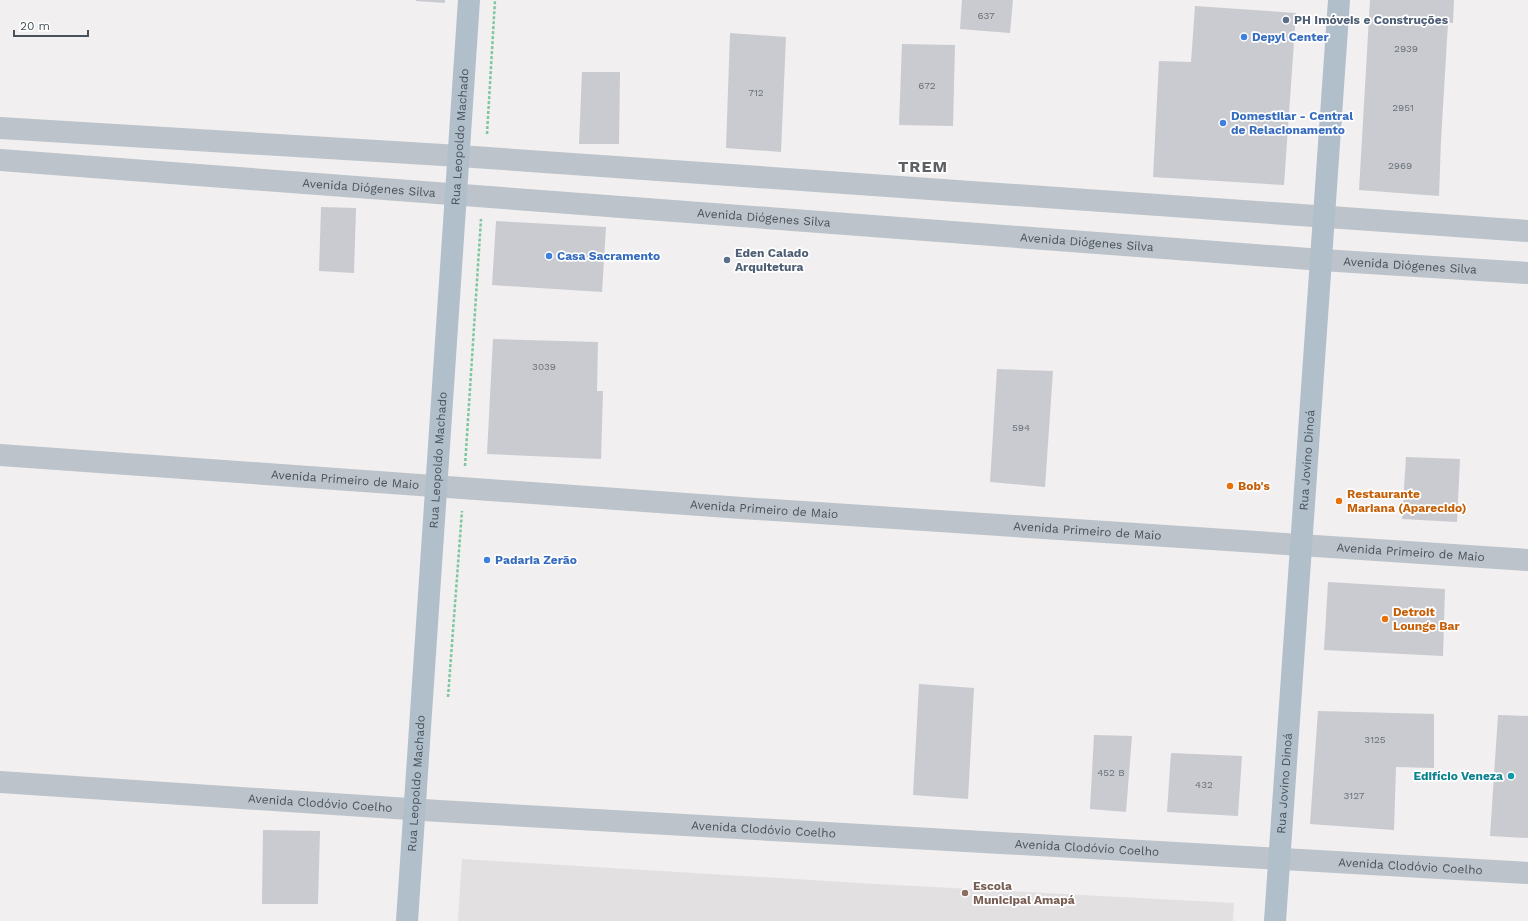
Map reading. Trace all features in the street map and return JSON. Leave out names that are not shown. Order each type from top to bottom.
[{"type":"main road","name":"Rua Leopoldo Machado","points":[[407,921],[416,809],[469,0]]},
{"type":"main road","name":"Rua Jovino Dinoá","points":[[1275,921],[1339,0]]},
{"type":"street","points":[[0,128],[459,156],[1528,231]]},
{"type":"street","name":"Avenida Diógenes Silva","points":[[0,160],[1322,260],[1528,273]]},
{"type":"street","name":"Avenida Primeiro de Maio","points":[[0,455],[464,489],[1528,560]]},
{"type":"street","name":"Avenida Clodóvio Coelho","points":[[0,782],[416,809],[1279,860],[1528,873]]},
{"type":"path","points":[[485,158],[495,0]]},
{"type":"path","points":[[448,700],[464,489],[483,197]]},
{"type":"shaded area","points":[[462,859],[876,884],[1234,903],[1233,921],[458,921]]},
{"type":"building","points":[[445,0],[445,3],[416,1]]},
{"type":"building","points":[[962,0],[1013,0],[1010,33],[960,29]]},
{"type":"building","points":[[1370,0],[1454,0],[1453,23],[1448,23],[1439,196],[1359,190]]},
{"type":"building","name":"Domestilar - Central de Relacionamento","points":[[1195,6],[1296,13],[1284,185],[1153,177],[1159,61],[1191,62]]},
{"type":"building","points":[[730,33],[786,37],[781,152],[726,148]]},
{"type":"building","points":[[902,44],[955,45],[953,126],[899,125]]},
{"type":"building","points":[[582,72],[620,72],[619,144],[579,144]]},
{"type":"building","points":[[321,207],[356,208],[354,273],[319,271]]},
{"type":"building","name":"Casa Sacramento","points":[[496,221],[606,227],[602,292],[492,285]]},
{"type":"building","points":[[493,339],[598,342],[597,391],[603,391],[601,459],[487,454]]},
{"type":"building","points":[[997,369],[1053,371],[1045,487],[990,482]]},
{"type":"building","points":[[1406,457],[1460,459],[1457,522],[1402,519]]},
{"type":"building","name":"Detroit Lounge Bar","points":[[1328,582],[1445,589],[1443,656],[1324,650]]},
{"type":"building","points":[[919,684],[974,688],[968,799],[913,795]]},
{"type":"building","points":[[1318,711],[1434,714],[1434,768],[1396,767],[1394,830],[1310,824]]},
{"type":"building","name":"Edifício Veneza","points":[[1498,715],[1528,716],[1528,838],[1490,836]]},
{"type":"building","points":[[1094,735],[1132,736],[1126,812],[1090,809]]},
{"type":"building","points":[[1171,753],[1242,756],[1238,816],[1167,812]]},
{"type":"building","points":[[263,830],[320,831],[318,904],[262,904]]},
{"type":"place","name":"PH Imóveis e Construções","points":[[1286,20]]},
{"type":"place","name":"Depyl Center","points":[[1244,37]]},
{"type":"place","name":"Domestilar - Central de Relacionamento","points":[[1223,123]]},
{"type":"place","name":"Casa Sacramento","points":[[549,256]]},
{"type":"place","name":"Eden Calado Arquitetura","points":[[727,260]]},
{"type":"place","name":"Bob's","points":[[1230,486]]},
{"type":"place","name":"Restaurante Mariana (Aparecido)","points":[[1339,501]]},
{"type":"place","name":"Padaria Zerão","points":[[487,560]]},
{"type":"place","name":"Detroit Lounge Bar","points":[[1385,619]]},
{"type":"place","name":"Edifício Veneza","points":[[1511,776]]},
{"type":"place","name":"Escola Municipal Amapá","points":[[965,893]]},
{"type":"district","name":"TREM","points":[[923,166]]}]
